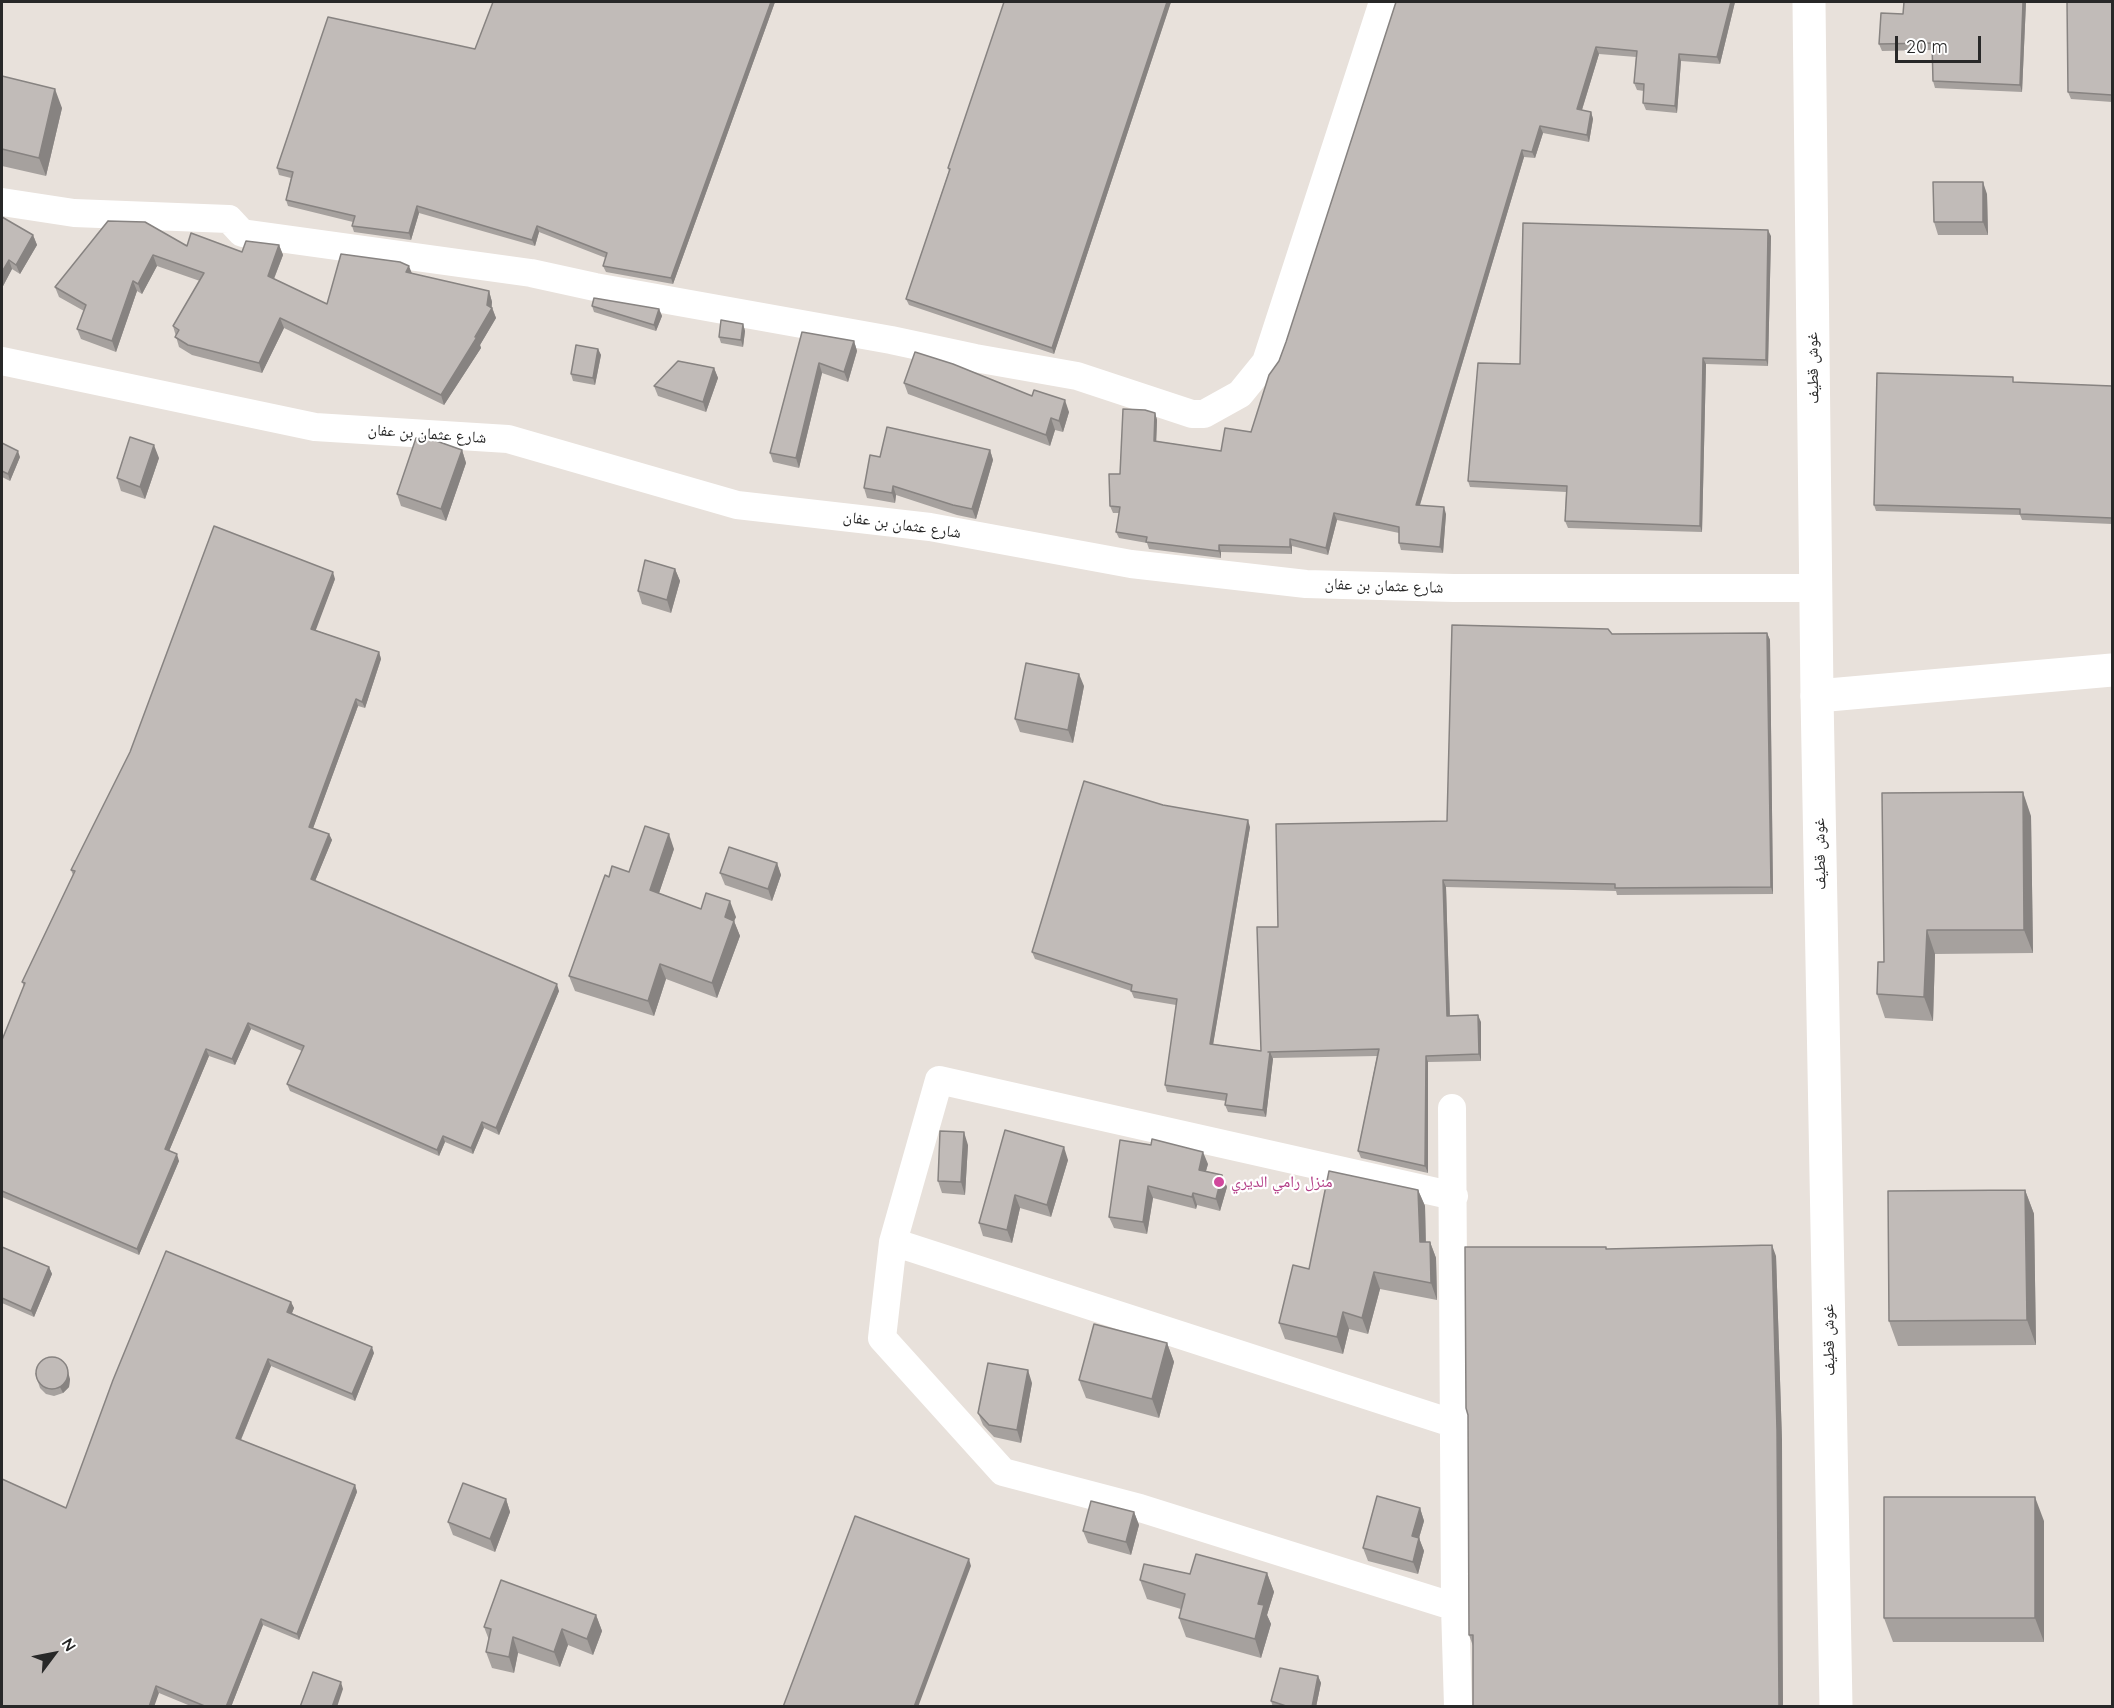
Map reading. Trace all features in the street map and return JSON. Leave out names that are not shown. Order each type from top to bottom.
[{"type":"main road","name":"غوش قطيف","points":[[1809,2],[1817,696],[1836,1707]]},
{"type":"main road","points":[[1817,696],[2112,670]]},
{"type":"street","points":[[2,202],[74,213],[229,219],[242,233],[531,273],[595,287],[891,339],[975,358],[1077,376],[1192,414],[1204,414],[1240,394],[1266,362],[1383,2]]},
{"type":"street","name":"شارع عثمان بن عفان","points":[[2,361],[315,427],[508,439],[737,505],[930,527],[1131,564],[1318,584],[1454,588],[1817,588]]},
{"type":"street","points":[[1454,1196],[939,1080],[893,1242],[882,1338],[1003,1472],[1140,1508],[1455,1607]]},
{"type":"street","points":[[1452,1107],[1455,1607],[1458,1707]]},
{"type":"street","points":[[893,1242],[1455,1424]]},
{"type":"building","points":[[493,2],[771,2],[671,278],[603,266],[607,253],[537,226],[532,240],[417,206],[409,233],[352,226],[355,216],[286,200],[293,172],[277,168],[328,17],[475,49]]},
{"type":"building","points":[[1004,2],[1167,2],[1052,348],[906,299]]},
{"type":"building","points":[[1396,2],[1731,2],[1717,57],[1679,54],[1675,106],[1643,103],[1644,84],[1634,83],[1637,51],[1596,47],[1577,109],[1591,112],[1587,135],[1540,126],[1532,152],[1522,150],[1416,505],[1444,507],[1440,547],[1399,543],[1399,527],[1334,513],[1326,548],[1290,539],[1290,547],[1219,545],[1219,551],[1146,542],[1147,537],[1116,532],[1120,507],[1110,506],[1109,474],[1120,474],[1123,409],[1155,413],[1154,441],[1221,451],[1225,428],[1251,432],[1269,375],[1279,361],[1286,342]]},
{"type":"building","points":[[1904,2],[2023,2],[2020,85],[1933,81],[1932,43],[1879,44],[1881,13],[1903,14]]},
{"type":"building","points":[[2067,2],[2112,2],[2112,95],[2068,92]]},
{"type":"building","points":[[2,76],[55,89],[39,158],[2,149]]},
{"type":"building","points":[[1933,182],[1983,182],[1983,222],[1934,222]]},
{"type":"building","points":[[2,217],[33,235],[16,265],[9,260],[2,272]]},
{"type":"building","points":[[108,221],[145,222],[187,246],[191,233],[242,252],[246,241],[279,245],[268,276],[327,304],[341,254],[400,262],[409,266],[406,272],[489,291],[487,305],[492,308],[441,395],[280,318],[259,363],[188,345],[175,337],[179,330],[173,326],[204,273],[153,255],[138,284],[133,281],[112,341],[77,329],[86,305],[55,287]]},
{"type":"building","points":[[1523,223],[1768,230],[1766,360],[1703,358],[1700,526],[1565,521],[1567,486],[1468,481],[1478,363],[1520,364]]},
{"type":"building","points":[[594,298],[659,309],[654,325],[592,306]]},
{"type":"building","points":[[721,320],[743,324],[741,340],[719,337]]},
{"type":"building","points":[[802,332],[854,341],[844,372],[819,363],[796,458],[770,453]]},
{"type":"building","points":[[576,345],[598,349],[593,378],[571,374]]},
{"type":"building","points":[[915,352],[953,364],[1032,396],[1034,390],[1065,400],[1059,421],[1051,418],[1046,435],[904,383]]},
{"type":"building","points":[[678,361],[714,368],[703,402],[654,386]]},
{"type":"building","points":[[1877,373],[2013,377],[2013,382],[2112,386],[2112,518],[2020,514],[2020,509],[1874,505]]},
{"type":"building","points":[[887,427],[990,450],[972,509],[893,486],[892,493],[864,488],[870,455],[880,457]]},
{"type":"building","points":[[130,437],[154,445],[140,487],[117,478]]},
{"type":"building","points":[[416,438],[428,438],[462,450],[441,509],[397,494]]},
{"type":"building","points":[[2,443],[18,451],[8,474],[2,471]]},
{"type":"building","points":[[214,526],[333,572],[311,629],[379,652],[362,702],[356,699],[309,827],[329,834],[311,879],[557,984],[496,1128],[482,1122],[471,1148],[443,1136],[437,1150],[287,1084],[304,1046],[248,1023],[232,1059],[206,1049],[165,1149],[177,1154],[137,1249],[2,1191],[2,1040],[25,983],[22,982],[75,871],[71,870],[130,752]]},
{"type":"building","points":[[645,560],[675,569],[667,600],[638,591]]},
{"type":"building","points":[[1452,625],[1608,629],[1612,634],[1767,633],[1771,887],[1615,888],[1615,884],[1443,880],[1447,1016],[1478,1015],[1479,1054],[1426,1056],[1425,1166],[1358,1151],[1379,1049],[1268,1052],[1270,1052],[1263,1110],[1225,1105],[1227,1094],[1165,1085],[1177,999],[1131,991],[1132,985],[1032,952],[1084,781],[1163,805],[1248,820],[1210,1044],[1261,1051],[1257,927],[1278,927],[1276,824],[1447,821]]},
{"type":"building","points":[[1026,663],[1079,674],[1068,730],[1015,719]]},
{"type":"building","points":[[2023,792],[2024,930],[1927,930],[1924,997],[1877,994],[1878,962],[1884,962],[1882,793]]},
{"type":"building","points":[[645,826],[669,834],[650,890],[701,909],[706,893],[730,901],[725,917],[734,921],[712,983],[660,964],[648,1001],[569,976],[605,875],[609,877],[612,866],[629,872]]},
{"type":"building","points":[[729,847],[777,863],[768,889],[720,873]]},
{"type":"building","points":[[1005,1130],[1064,1147],[1047,1205],[1015,1195],[1007,1230],[979,1223]]},
{"type":"building","points":[[940,1131],[964,1132],[961,1182],[938,1181]]},
{"type":"building","points":[[1152,1139],[1203,1152],[1199,1170],[1222,1175],[1216,1199],[1193,1193],[1192,1197],[1148,1186],[1143,1222],[1109,1217],[1120,1140],[1151,1145]]},
{"type":"building","points":[[1329,1171],[1418,1190],[1420,1242],[1430,1242],[1431,1283],[1374,1272],[1362,1318],[1343,1312],[1337,1337],[1279,1323],[1293,1265],[1309,1269]]},
{"type":"building","points":[[2025,1190],[2027,1320],[1889,1321],[1888,1191]]},
{"type":"building","points":[[1772,1245],[1777,1430],[1779,1707],[1473,1707],[1473,1635],[1469,1635],[1465,1247],[1606,1247],[1606,1249]]},
{"type":"building","points":[[2,1247],[49,1267],[31,1311],[2,1298]]},
{"type":"building","points":[[166,1251],[291,1302],[287,1312],[372,1347],[352,1394],[268,1359],[236,1438],[355,1485],[297,1634],[261,1619],[226,1707],[207,1707],[156,1686],[149,1707],[2,1707],[2,1479],[66,1508],[113,1380]]},
{"type":"building","points":[[1094,1324],[1167,1343],[1152,1399],[1079,1380]]},
{"type":"building","points":[[52,1357],[63,1362],[68,1373],[63,1384],[52,1389],[41,1384],[36,1373],[41,1362]]},
{"type":"building","points":[[988,1363],[1028,1370],[1017,1430],[989,1425],[978,1413]]},
{"type":"building","points":[[463,1483],[506,1499],[490,1539],[448,1522]]},
{"type":"building","points":[[1377,1496],[1420,1508],[1412,1536],[1419,1538],[1413,1562],[1363,1548]]},
{"type":"building","points":[[1884,1497],[2035,1497],[2035,1618],[1884,1618]]},
{"type":"building","points":[[1091,1501],[1134,1512],[1126,1542],[1083,1531]]},
{"type":"building","points":[[855,1516],[969,1559],[914,1707],[783,1707]]},
{"type":"building","points":[[1196,1554],[1267,1573],[1258,1604],[1264,1605],[1255,1639],[1179,1618],[1185,1594],[1140,1580],[1144,1564],[1190,1574]]},
{"type":"building","points":[[501,1580],[596,1615],[587,1639],[562,1629],[554,1652],[513,1637],[509,1657],[486,1652],[491,1629],[484,1627]]},
{"type":"building","points":[[1280,1668],[1318,1676],[1312,1707],[1289,1707],[1271,1701]]},
{"type":"building","points":[[313,1672],[341,1682],[332,1707],[300,1707]]},
{"type":"place","name":"منزل رامي الديري","points":[[1219,1182]]}]
